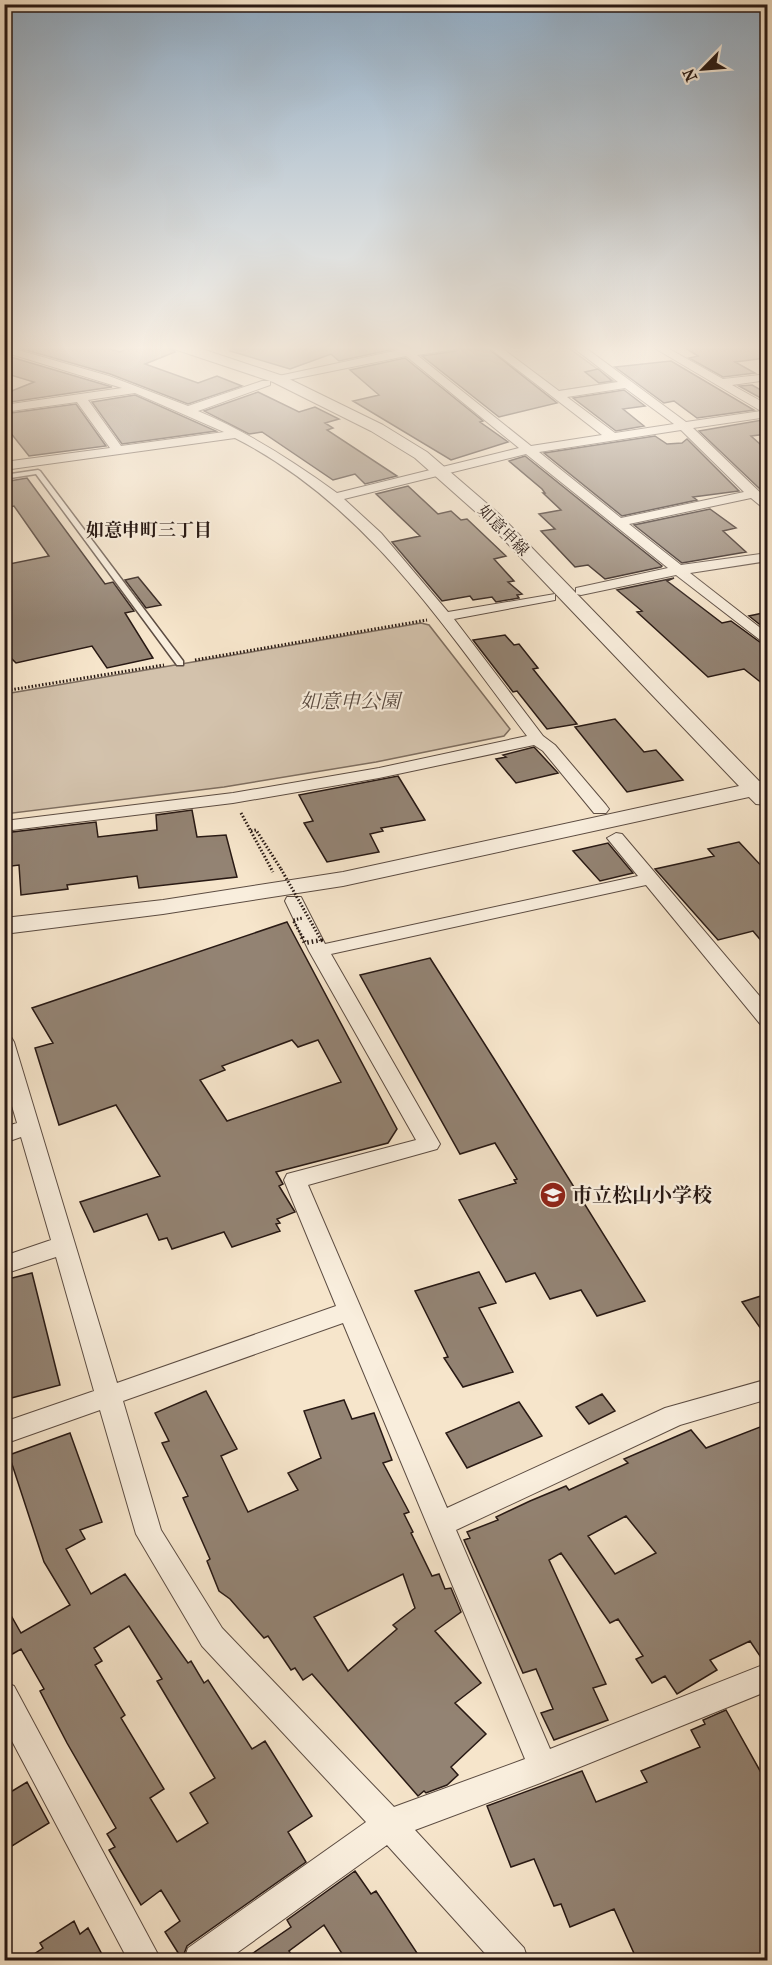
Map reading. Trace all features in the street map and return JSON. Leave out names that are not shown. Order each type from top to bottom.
[{"type":"street","points":[[109,438],[119,452]]},
{"type":"street","points":[[4,466],[214,438]]},
{"type":"street","points":[[245,438],[279,458],[334,498],[376,536],[443,617],[537,739],[549,748],[600,809]]},
{"type":"street","name":"如意申線","points":[[391,438],[441,471],[493,518],[763,792]]},
{"type":"street","points":[[512,438],[768,642]]},
{"type":"street","points":[[334,498],[527,450],[601,438]]},
{"type":"street","points":[[696,438],[768,508]]},
{"type":"street","points":[[619,522],[753,494]]},
{"type":"street","points":[[581,591],[679,570],[768,557]]},
{"type":"street","points":[[443,617],[550,597]]},
{"type":"street","points":[[4,826],[233,798],[379,773],[537,739]]},
{"type":"street","points":[[4,926],[163,907],[344,879],[763,792]]},
{"type":"street","points":[[616,838],[768,1020]]},
{"type":"street","points":[[319,951],[650,879]]},
{"type":"street","points":[[299,909],[319,951],[429,1144],[295,1180],[543,1767]]},
{"type":"street","points":[[4,1042],[17,1131],[63,1245],[149,1534],[212,1637],[389,1824],[512,1960]]},
{"type":"street","points":[[4,1265],[63,1245]]},
{"type":"street","points":[[4,1433],[351,1310]]},
{"type":"street","points":[[439,1525],[674,1416],[768,1389]]},
{"type":"street","points":[[200,1960],[389,1824],[543,1767],[768,1677]]},
{"type":"street","points":[[4,1696],[145,1960]]},
{"type":"lane","points":[[4,477],[38,472],[180,663]]},
{"type":"path","points":[[4,691],[443,617]]},
{"type":"path","points":[[233,798],[275,876]]},
{"type":"path","points":[[251,831],[256,830],[321,940],[304,943],[293,920],[299,909]]},
{"type":"green space","name":"如意申公園","points":[[421,623],[429,625],[510,729],[504,736],[376,762],[224,787],[5,814],[5,694]]},
{"type":"building","points":[[15,438],[100,438],[106,446],[29,456]]},
{"type":"building","points":[[117,438],[168,438],[122,444]]},
{"type":"building","points":[[270,438],[339,438],[397,476],[365,484],[355,474],[333,480]]},
{"type":"building","points":[[414,438],[502,438],[508,442],[451,460]]},
{"type":"building","points":[[644,438],[658,438],[667,444],[682,443],[687,439],[739,491],[693,497],[697,500],[622,516],[544,453]]},
{"type":"building","points":[[706,438],[753,438],[768,451],[768,489],[761,490]]},
{"type":"building","points":[[525,456],[662,566],[605,579],[588,565],[575,567],[541,531],[555,529],[539,514],[561,510],[543,493],[545,493],[542,489],[509,461]]},
{"type":"building","points":[[27,478],[105,584],[113,582],[134,611],[125,613],[153,658],[107,668],[92,646],[16,663],[12,659],[4,647],[4,565],[49,556],[14,506],[4,508],[4,482]]},
{"type":"building","points":[[408,486],[438,514],[451,511],[461,520],[467,519],[506,556],[494,559],[514,581],[508,582],[522,594],[517,595],[519,598],[496,602],[492,597],[473,600],[470,596],[442,601],[392,542],[420,536],[376,494]]},
{"type":"building","points":[[710,509],[736,528],[723,531],[746,552],[682,563],[634,525]]},
{"type":"building","points":[[138,577],[161,605],[146,608],[125,580]]},
{"type":"building","points":[[674,578],[667,581],[722,623],[731,621],[768,648],[768,688],[744,669],[708,677],[637,612],[642,611],[617,590]]},
{"type":"building","points":[[768,612],[768,631],[749,616]]},
{"type":"building","points":[[505,635],[514,645],[519,644],[538,668],[533,669],[577,724],[547,729],[517,691],[513,692],[473,640]]},
{"type":"building","points":[[615,719],[644,752],[656,750],[683,780],[627,792],[575,727]]},
{"type":"building","points":[[534,747],[558,773],[516,783],[496,759]]},
{"type":"building","points":[[398,776],[425,820],[381,828],[383,831],[370,834],[379,852],[327,862],[304,823],[313,821],[299,795]]},
{"type":"building","points":[[192,810],[197,837],[226,835],[237,877],[139,888],[137,876],[67,885],[68,889],[21,895],[19,865],[4,867],[4,833],[96,822],[98,837],[157,830],[156,815]]},
{"type":"building","points":[[739,842],[768,873],[768,949],[753,931],[718,940],[655,869],[714,856],[708,849]]},
{"type":"building","points":[[608,843],[633,873],[600,881],[573,851]]},
{"type":"building","points":[[287,922],[397,1129],[388,1143],[276,1172],[283,1184],[279,1186],[295,1212],[277,1219],[280,1223],[276,1224],[280,1231],[232,1247],[224,1232],[172,1249],[167,1238],[159,1240],[147,1214],[94,1232],[80,1202],[160,1176],[116,1105],[59,1125],[35,1048],[53,1043],[32,1008]],"holes":[[[292,1040],[298,1047],[318,1040],[341,1082],[227,1121],[200,1080],[225,1070],[222,1066]]]},
{"type":"building","points":[[430,958],[645,1301],[597,1316],[581,1290],[550,1299],[535,1273],[506,1282],[459,1200],[516,1183],[514,1180],[517,1179],[495,1143],[460,1154],[360,975]]},
{"type":"building","points":[[479,1272],[496,1303],[479,1308],[513,1372],[463,1387],[444,1358],[448,1357],[415,1291]]},
{"type":"building","points":[[32,1273],[60,1385],[4,1400],[4,1280]]},
{"type":"building","points":[[761,1296],[768,1306],[768,1339],[742,1302]]},
{"type":"building","points":[[206,1391],[237,1449],[221,1456],[248,1512],[298,1490],[288,1473],[321,1458],[304,1411],[344,1400],[352,1419],[374,1413],[392,1460],[383,1463],[409,1512],[404,1514],[413,1532],[411,1533],[432,1576],[439,1574],[445,1589],[451,1588],[461,1612],[435,1631],[481,1683],[455,1703],[486,1734],[451,1767],[458,1775],[447,1785],[426,1793],[424,1791],[418,1796],[312,1674],[303,1680],[295,1668],[291,1670],[268,1636],[264,1638],[230,1599],[219,1591],[207,1561],[210,1559],[183,1498],[188,1496],[162,1443],[169,1441],[155,1413]],"holes":[[[403,1574],[415,1608],[393,1625],[397,1629],[348,1671],[314,1617]]]},
{"type":"building","points":[[602,1394],[615,1411],[589,1424],[576,1407]]},
{"type":"building","points":[[519,1402],[542,1436],[467,1468],[446,1433]]},
{"type":"building","points":[[768,1424],[768,1661],[764,1662],[750,1641],[710,1660],[717,1670],[677,1694],[665,1676],[652,1683],[636,1659],[643,1656],[618,1619],[610,1623],[561,1553],[549,1560],[606,1684],[593,1688],[608,1720],[554,1740],[541,1713],[553,1709],[536,1669],[523,1673],[464,1540],[470,1538],[467,1532],[498,1520],[496,1517],[566,1486],[569,1490],[628,1463],[624,1459],[691,1430],[706,1448]],"holes":[[[626,1516],[656,1553],[615,1574],[588,1536]]]},
{"type":"building","points":[[70,1433],[102,1522],[80,1530],[85,1539],[66,1549],[91,1594],[125,1574],[188,1663],[191,1661],[204,1683],[208,1680],[252,1749],[265,1741],[312,1816],[288,1832],[306,1862],[187,1946],[182,1959],[165,1932],[180,1921],[161,1890],[141,1905],[109,1850],[115,1847],[107,1834],[116,1828],[67,1743],[40,1691],[44,1689],[21,1649],[4,1659],[4,1603],[21,1633],[70,1605],[44,1562],[9,1455]],"holes":[[[129,1626],[162,1679],[157,1681],[215,1778],[190,1793],[208,1823],[177,1842],[150,1798],[164,1789],[121,1718],[125,1715],[95,1665],[102,1661],[94,1648]]]},
{"type":"building","points":[[726,1710],[768,1785],[768,1957],[759,1960],[637,1960],[614,1909],[570,1927],[561,1904],[554,1906],[534,1859],[511,1867],[487,1806],[582,1771],[596,1802],[647,1782],[641,1771],[700,1747],[691,1730],[705,1724],[703,1720]]},
{"type":"building","points":[[27,1782],[49,1823],[4,1851],[4,1796]]},
{"type":"building","points":[[355,1871],[371,1894],[376,1891],[417,1953],[407,1960],[346,1960],[324,1925],[289,1951],[295,1960],[243,1960],[291,1927],[287,1920]]},
{"type":"building","points":[[74,1921],[80,1934],[88,1928],[105,1960],[25,1960],[43,1948],[40,1943]]},
{"type":"place","name":"市立松山小学校","points":[[553,1195]]},
{"type":"district","name":"如意申町三丁目","points":[[149,530]]}]
